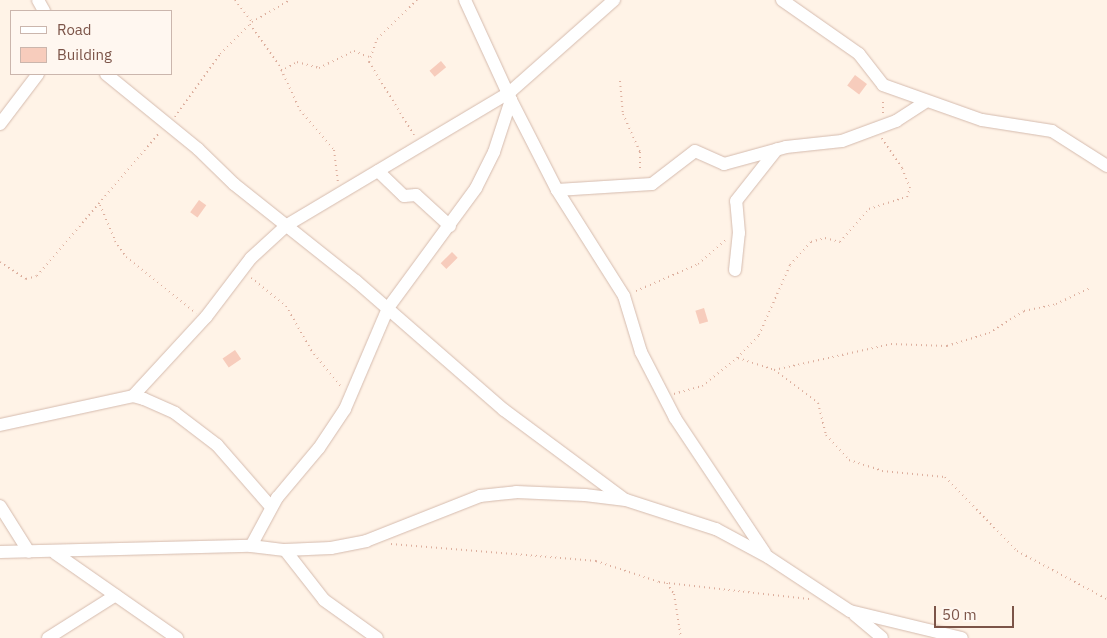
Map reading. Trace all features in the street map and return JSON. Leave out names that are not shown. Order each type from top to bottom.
[{"type":"street","points":[[466,0],[510,96],[557,190],[624,296],[641,352],[663,394],[730,505],[768,557]]},
{"type":"street","points":[[133,396],[206,317],[243,269],[287,225],[423,144],[510,96],[614,0]]},
{"type":"street","points":[[782,0],[859,54],[883,85],[925,102],[982,120],[1052,131],[1107,166]]},
{"type":"street","points":[[0,124],[37,75]]},
{"type":"street","points":[[107,75],[167,124],[234,184],[388,308],[504,410],[626,500]]},
{"type":"street","points":[[251,546],[271,507],[337,423],[366,365],[388,308],[450,226],[476,188],[494,152],[510,96]]},
{"type":"street","points":[[557,190],[636,187],[652,184],[695,151],[724,164],[777,150],[842,141],[875,127],[896,121],[925,102]]},
{"type":"street","points":[[735,270],[739,233],[736,201],[777,150]]},
{"type":"street","points":[[378,171],[404,196],[416,196],[450,226]]},
{"type":"street","points":[[0,425],[133,396],[165,408],[196,429],[223,452],[271,507]]},
{"type":"street","points":[[0,552],[55,553],[251,546],[285,550],[366,541],[432,513],[497,493],[626,500],[716,529],[768,557],[829,600],[850,611],[882,638]]},
{"type":"street","points":[[0,506],[29,552]]},
{"type":"street","points":[[285,550],[324,600],[377,638]]},
{"type":"street","points":[[55,553],[177,638]]},
{"type":"street","points":[[48,638],[116,595]]},
{"type":"street","points":[[850,611],[962,638]]},
{"type":"path","points":[[235,0],[281,71],[296,103],[337,157],[337,195]]},
{"type":"path","points":[[0,262],[31,279],[100,205],[167,124],[209,68],[251,23],[290,0]]},
{"type":"path","points":[[417,0],[377,39],[369,57],[370,67],[395,110],[423,144]]},
{"type":"path","points":[[281,71],[298,62],[319,68],[354,51],[369,57]]},
{"type":"path","points":[[620,81],[623,114],[640,152],[636,187]]},
{"type":"path","points":[[663,394],[686,393],[702,386],[737,358],[759,335],[785,274],[802,250],[825,238],[840,242],[869,209],[902,199],[910,192],[902,168],[875,127],[882,115],[883,85]]},
{"type":"path","points":[[100,205],[115,241],[126,257],[182,304],[206,317]]},
{"type":"path","points":[[624,296],[698,264],[729,236]]},
{"type":"path","points":[[243,269],[286,306],[310,350],[343,390]]},
{"type":"path","points":[[774,370],[891,344],[947,346],[989,333],[1024,311],[1056,304],[1091,288]]},
{"type":"path","points":[[737,358],[774,370],[818,403],[826,435],[849,460],[882,471],[945,477],[1017,551],[1107,599]]},
{"type":"path","points":[[366,541],[596,561],[668,583],[829,600]]},
{"type":"path","points":[[668,583],[674,594],[682,638]]},
{"type":"building","points":[[441,61],[446,67],[435,77],[430,71]]},
{"type":"building","points":[[855,75],[867,84],[859,94],[847,85]]},
{"type":"building","points":[[199,200],[206,205],[197,217],[190,212]]},
{"type":"building","points":[[452,252],[458,258],[446,269],[441,263]]},
{"type":"building","points":[[704,308],[708,321],[699,324],[695,311]]},
{"type":"building","points":[[235,350],[241,359],[229,368],[223,358]]}]
